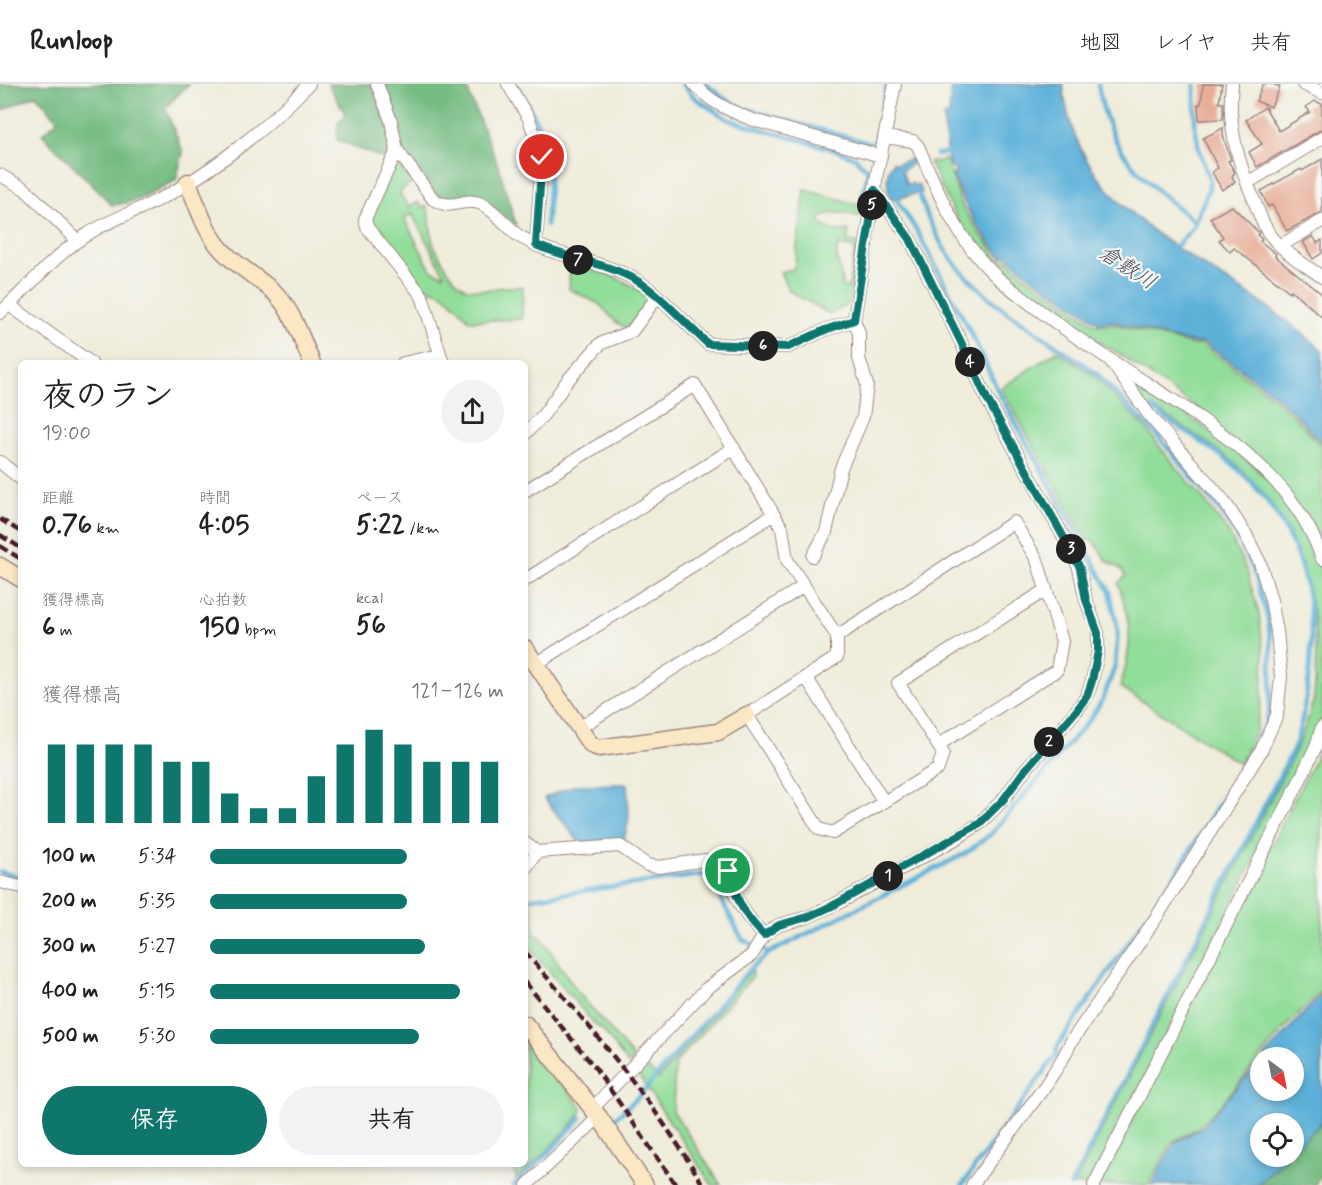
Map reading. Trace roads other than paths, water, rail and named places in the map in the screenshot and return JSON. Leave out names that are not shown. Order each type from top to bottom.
[{"type":"street","points":[[86,360],[4,309],[60,254],[121,216],[161,199],[188,182],[285,109],[309,84]]},
{"type":"street","points":[[377,84],[391,121],[396,150],[433,199],[440,204],[451,206],[471,202],[480,203],[519,236],[536,245],[559,255],[614,270],[638,281],[708,344],[788,347],[854,320]]},
{"type":"street","points":[[508,84],[529,119],[542,157],[536,245]]},
{"type":"street","points":[[694,84],[716,104],[734,112],[881,156]]},
{"type":"street","points":[[813,556],[826,532],[841,468],[863,417],[867,385],[859,358],[859,333],[854,320],[895,84]]},
{"type":"street","points":[[1232,84],[1230,120],[1234,144],[1265,227],[1280,246],[1322,277]]},
{"type":"street","points":[[1303,84],[1322,93]]},
{"type":"street","points":[[884,137],[913,141],[918,146],[947,211],[967,245],[984,266],[1014,292],[1110,360],[1240,447],[1269,473],[1305,522],[1322,559]]},
{"type":"street","points":[[1247,183],[1322,138]]},
{"type":"street","points":[[396,150],[365,219],[367,227],[422,296],[441,359]]},
{"type":"street","points":[[0,175],[25,189],[78,241]]},
{"type":"street","points":[[188,182],[208,232],[227,255],[276,294],[289,312],[311,360]]},
{"type":"street","points":[[527,1185],[596,1113],[706,989],[779,925],[808,917],[836,904],[979,824],[1003,800],[1024,771],[1087,696],[1096,666],[1098,633],[1086,600],[1080,568],[987,399],[910,239],[875,190]]},
{"type":"street","points":[[1280,246],[1322,221]]},
{"type":"street","points":[[528,432],[544,414],[567,380],[600,344],[632,331],[657,297]]},
{"type":"street","points":[[972,1185],[1045,1086],[1071,1042],[1156,918],[1261,751],[1277,716],[1281,677],[1277,632],[1271,600],[1260,563],[1246,535],[1224,501],[1147,413],[1110,360]]},
{"type":"street","points":[[528,489],[695,385],[782,528],[787,560],[837,636],[837,657],[718,732],[599,748],[593,746],[579,728],[528,652]]},
{"type":"street","points":[[528,578],[734,448]]},
{"type":"street","points":[[0,462],[18,477]]},
{"type":"street","points":[[536,664],[773,514]]},
{"type":"street","points":[[837,636],[1014,522],[1037,560],[1062,641],[1057,670],[938,745]]},
{"type":"street","points":[[0,566],[18,577]]},
{"type":"street","points":[[579,728],[804,586]]},
{"type":"street","points":[[747,715],[819,829],[833,833],[938,769],[943,753],[898,683],[1046,590]]},
{"type":"street","points":[[806,677],[884,802]]},
{"type":"street","points":[[1094,1185],[1299,782],[1322,727]]},
{"type":"street","points":[[528,845],[537,852],[620,846],[646,865],[659,867],[705,860],[720,862],[728,871],[736,897],[759,943]]},
{"type":"street","points":[[528,865],[537,852]]},
{"type":"street","points":[[0,882],[18,886]]},
{"type":"street","points":[[528,1028],[596,1113],[645,1185]]},
{"type":"water","name":"倉敷川","points":[[951,84],[1063,84],[1070,123],[1085,157],[1105,186],[1130,212],[1190,257],[1271,309],[1322,350],[1322,445],[1310,429],[1282,401],[1203,342],[1195,343],[1175,339],[1115,322],[1099,323],[1027,274],[1006,255],[1002,257],[973,218],[953,175],[955,170],[949,166],[943,116],[949,115]]},
{"type":"water","points":[[916,157],[917,160],[902,171],[907,185],[918,184],[922,192],[892,200],[887,181],[890,166],[893,162],[896,164]]},
{"type":"water","points":[[627,784],[629,818],[624,841],[579,842],[544,798],[575,785]]},
{"type":"water","points":[[1322,993],[1322,1122],[1304,1139],[1304,1113],[1250,1113],[1250,1167],[1276,1167],[1257,1185],[1151,1185],[1174,1143],[1202,1127],[1250,1073],[1250,1101],[1304,1101],[1304,1047],[1273,1047]]},
{"type":"waterway","points":[[515,84],[536,119],[546,151],[549,185],[546,225]]},
{"type":"waterway","points":[[682,84],[695,98],[729,120],[839,151],[855,158],[868,170],[862,199]]},
{"type":"waterway","points":[[706,84],[725,99],[743,108],[876,145]]},
{"type":"waterway","points":[[875,144],[887,84]]},
{"type":"waterway","points":[[1098,84],[1110,130],[1131,164],[1159,192],[1195,222],[1191,230],[1171,252]]},
{"type":"waterway","points":[[1195,84],[1195,126],[1199,149],[1210,181],[1195,222]]},
{"type":"waterway","points":[[936,155],[951,152]]},
{"type":"waterway","points":[[917,189],[928,218],[943,247],[959,269],[1003,309],[1096,373],[1158,436],[1220,510],[1237,535],[1256,578],[1268,619],[1271,645],[1269,713],[1265,726],[1239,772],[1178,870],[1057,1047],[1056,1055],[962,1185]]},
{"type":"waterway","points":[[613,1120],[637,1098],[751,968],[769,953],[966,853],[991,834],[1091,718],[1103,699],[1115,666],[1118,631],[1110,592],[999,393],[972,335],[917,231],[894,196]]},
{"type":"waterway","points":[[1071,1185],[1296,744],[1310,669],[1311,633],[1308,599],[1300,565],[1287,533],[1267,502],[1231,463],[1152,409],[1148,412]]},
{"type":"waterway","points":[[0,872],[18,876]]},
{"type":"waterway","points":[[528,899],[713,875],[723,903],[742,939],[769,953]]},
{"type":"waterway","points":[[514,1185],[581,1118]]},
{"type":"railway","points":[[0,519],[18,530]]},
{"type":"railway","points":[[0,535],[18,546]]},
{"type":"railway","points":[[0,546],[18,557]]},
{"type":"railway","points":[[528,956],[642,1093],[703,1185]]},
{"type":"railway","points":[[528,986],[596,1069],[676,1185]]}]
